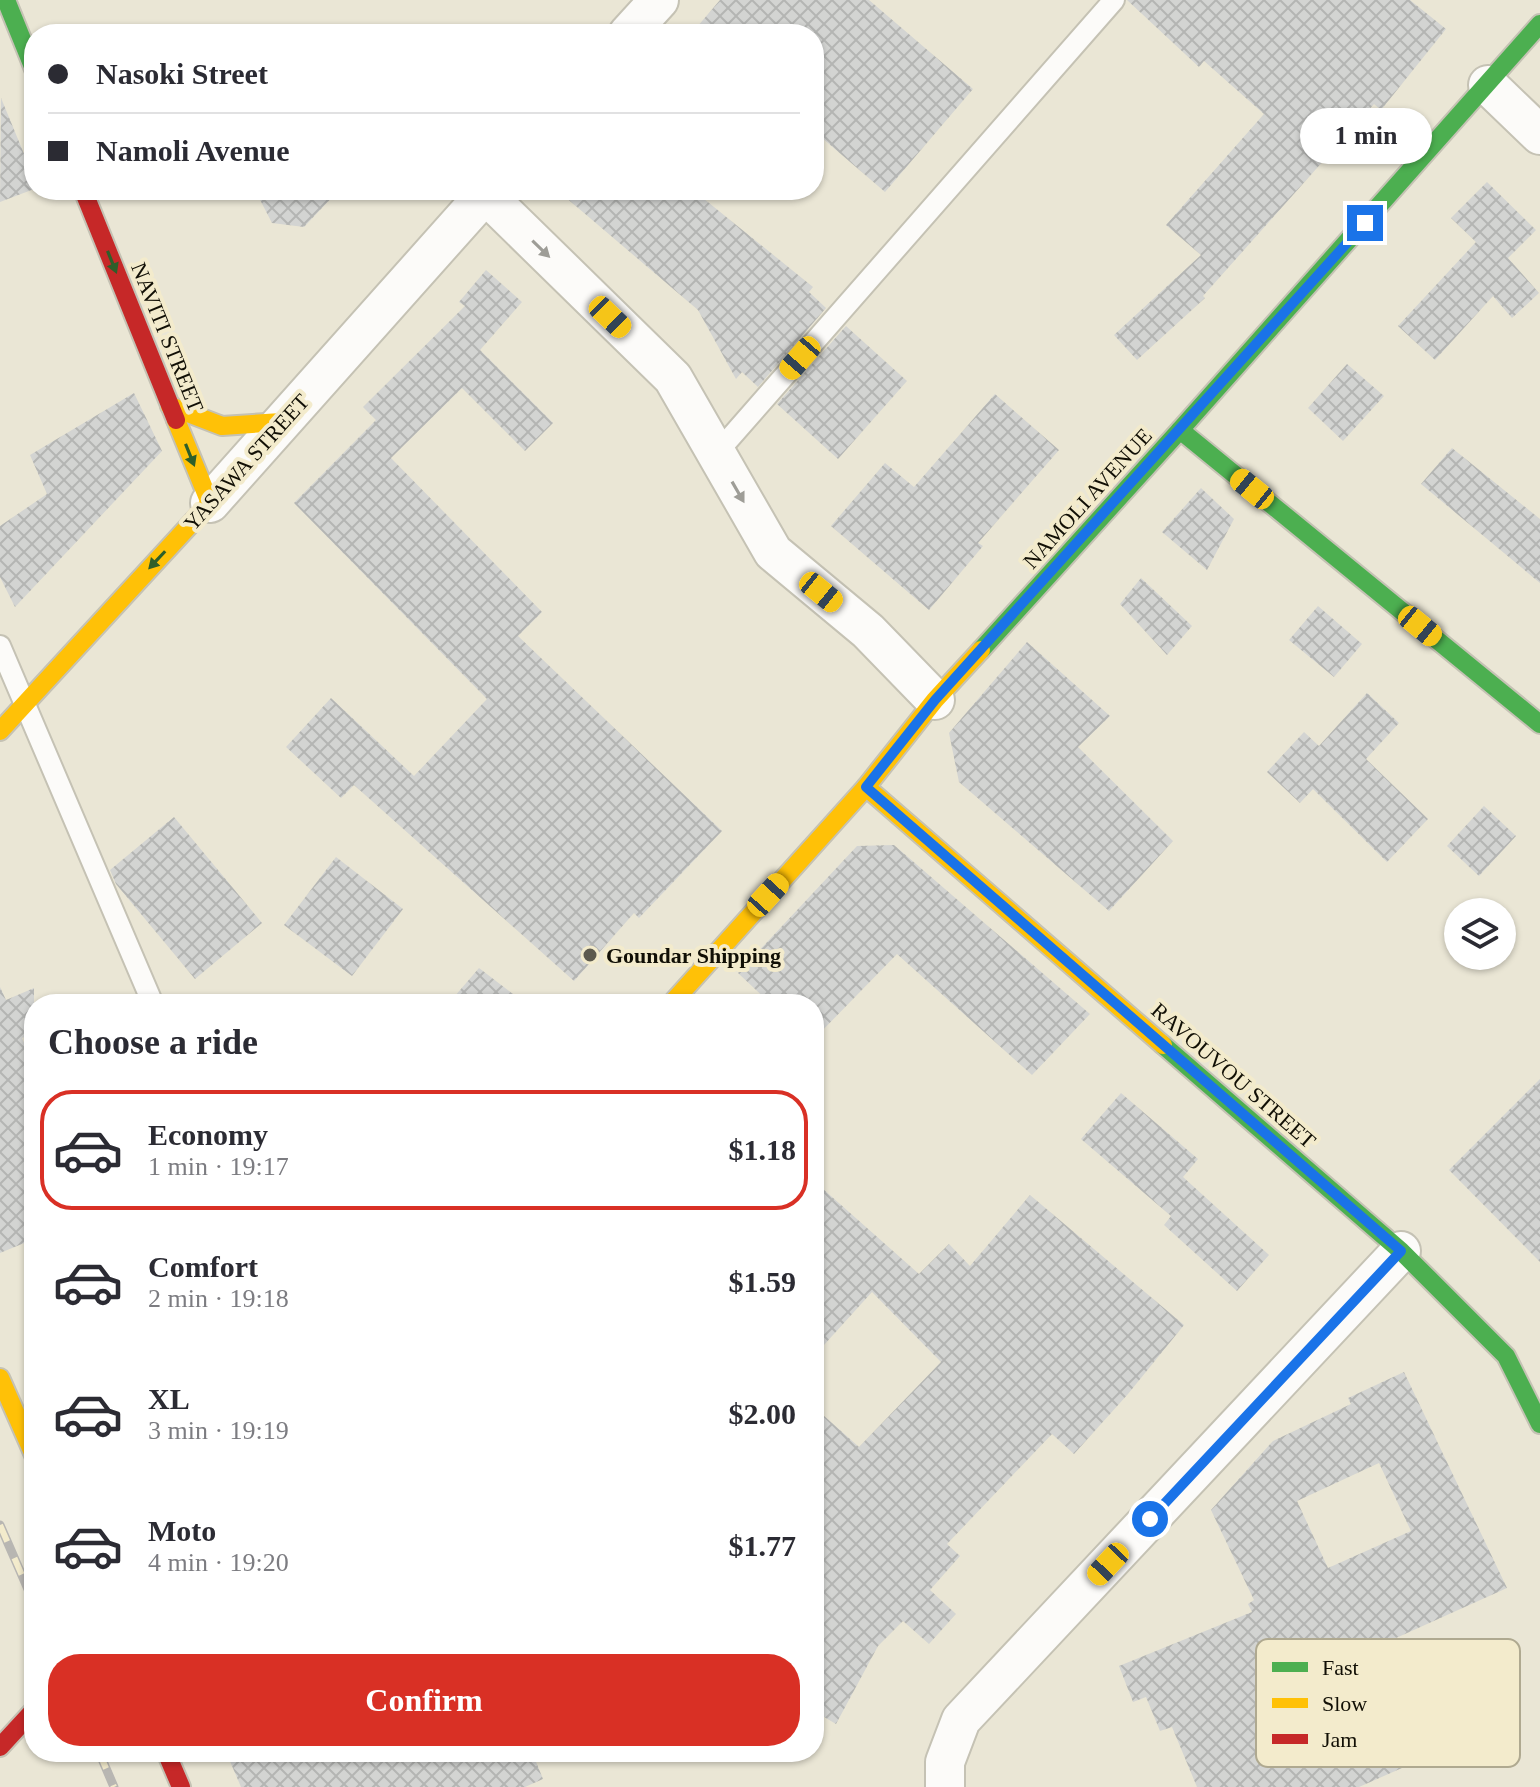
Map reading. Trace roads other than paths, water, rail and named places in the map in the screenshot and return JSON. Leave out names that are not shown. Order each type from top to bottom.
[{"type":"main road","points":[[6,0],[24,44]]},
{"type":"main road","name":"NAMOLI AVENUE","points":[[680,994],[866,787],[935,700],[1180,430],[1540,24]]},
{"type":"main road","name":"NAVITI STREET","points":[[87,200],[210,503]]},
{"type":"main road","points":[[170,406],[222,426],[281,422]]},
{"type":"main road","points":[[1180,430],[1540,724]]},
{"type":"main road","name":"YASAWA STREET","points":[[0,731],[210,503]]},
{"type":"main road","name":"RAVOUVOU STREET","points":[[866,787],[1401,1251],[1506,1356],[1540,1424]]},
{"type":"main road","points":[[0,1378],[24,1432]]},
{"type":"main road","points":[[0,1747],[24,1721]]},
{"type":"main road","points":[[170,1762],[181,1787]]},
{"type":"street","points":[[637,24],[659,0]]},
{"type":"street","points":[[1488,85],[1540,135]]},
{"type":"street","name":"YASAWA STREET","points":[[210,503],[480,200]]},
{"type":"street","points":[[495,200],[673,378],[773,552],[868,631],[935,700]]},
{"type":"street","points":[[945,1787],[945,1762],[961,1720],[1401,1251]]},
{"type":"lane","points":[[716,454],[1114,0]]},
{"type":"lane","points":[[0,646],[149,994]]},
{"type":"railway","points":[[0,1525],[24,1580]]},
{"type":"railway","points":[[103,1762],[114,1787]]},
{"type":"place","name":"Goundar Shipping","points":[[590,955]]}]
